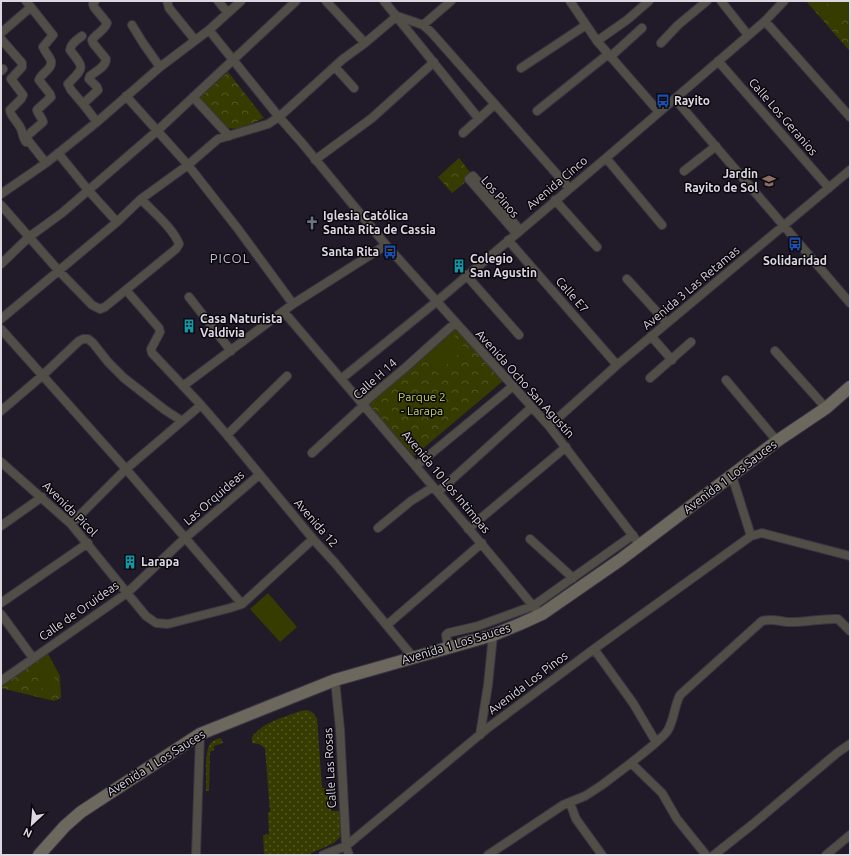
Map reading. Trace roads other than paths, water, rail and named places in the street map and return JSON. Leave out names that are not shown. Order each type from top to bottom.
[{"type":"street","points":[[83,104],[98,90],[89,79],[90,76],[104,65],[106,61],[93,43],[94,38],[106,26],[107,23],[92,4],[95,1]]},
{"type":"street","points":[[167,1],[169,8],[195,40]]},
{"type":"street","points":[[218,1],[228,13]]},
{"type":"street","points":[[1,194],[44,164],[97,122],[160,67],[209,30],[241,1]]},
{"type":"street","points":[[1,264],[29,237],[62,213],[157,131],[296,1]]},
{"type":"street","points":[[326,1],[365,44]]},
{"type":"street","points":[[384,1],[479,119]]},
{"type":"street","points":[[423,25],[442,4],[451,1]]},
{"type":"street","points":[[570,1],[609,56],[659,112]]},
{"type":"street","points":[[597,41],[627,20],[649,1]]},
{"type":"street","points":[[661,43],[678,26],[708,1]]},
{"type":"street","points":[[721,1],[748,35]]},
{"type":"street","name":"Avenida Cinco","points":[[341,379],[436,302],[466,275],[606,158],[764,21],[784,1]]},
{"type":"street","points":[[1,33],[28,4],[53,35],[42,47],[52,64],[40,76],[39,80],[50,94],[50,97],[37,110],[43,119],[43,122],[27,136],[27,139],[44,164]]},
{"type":"street","points":[[1,319],[117,222],[141,199],[188,165],[218,139],[268,124],[279,117],[335,66],[365,44],[397,16]]},
{"type":"street","points":[[397,16],[423,25],[431,32],[569,188]]},
{"type":"street","points":[[764,21],[850,117]]},
{"type":"street","points":[[132,25],[160,67]]},
{"type":"street","points":[[521,68],[586,25]]},
{"type":"street","points":[[537,111],[609,56],[642,28]]},
{"type":"street","name":"Avenida Ocho San Agustín","points":[[209,30],[279,117],[386,245],[549,426],[640,545]]},
{"type":"street","points":[[82,36],[72,44],[70,48],[82,68],[68,84],[71,90],[97,122]]},
{"type":"street","points":[[1,39],[22,63],[22,67],[11,79],[23,95],[21,99],[12,107],[10,113],[21,128],[24,139],[44,164]]},
{"type":"street","name":"Calle Los Geranios","points":[[718,61],[829,188]]},
{"type":"street","points":[[315,160],[372,118],[434,62]]},
{"type":"street","points":[[335,66],[354,88]]},
{"type":"street","points":[[126,96],[188,165],[238,229],[293,304]]},
{"type":"street","points":[[193,97],[230,136]]},
{"type":"street","points":[[675,99],[850,303]]},
{"type":"street","points":[[463,133],[495,104]]},
{"type":"street","points":[[684,171],[716,146]]},
{"type":"street","points":[[58,153],[88,190],[117,222]]},
{"type":"street","points":[[606,158],[662,225]]},
{"type":"street","name":"Avenida 3 Las Retamas","points":[[549,426],[651,336],[784,227],[850,170]]},
{"type":"street","name":"Los Pinos","points":[[473,176],[518,232],[469,179],[473,176]]},
{"type":"street","points":[[1,205],[58,270],[92,305],[100,309],[105,307],[126,290],[179,244],[174,234],[141,199]]},
{"type":"street","points":[[555,200],[597,247]]},
{"type":"street","name":"Calle E7","points":[[508,240],[617,365]]},
{"type":"street","points":[[126,290],[159,328],[160,332],[151,349],[152,353],[183,386],[293,304],[386,245]]},
{"type":"street","points":[[466,275],[518,335]]},
{"type":"street","points":[[627,280],[667,323]]},
{"type":"street","points":[[188,297],[231,351]]},
{"type":"street","name":"Avenida 10 Los Intimpas","points":[[284,312],[538,610]]},
{"type":"street","name":"Calle H 14","points":[[312,453],[363,406],[367,400],[455,323]]},
{"type":"street","points":[[1,329],[126,469],[184,539],[242,604],[313,539]]},
{"type":"street","points":[[651,336],[672,360]]},
{"type":"street","points":[[1,411],[83,339],[93,342],[108,362],[124,378],[165,410],[182,421]]},
{"type":"street","points":[[650,378],[691,342]]},
{"type":"street","points":[[775,351],[826,408]]},
{"type":"street","points":[[227,435],[287,376]]},
{"type":"street","points":[[726,380],[777,441]]},
{"type":"street","name":"Avenida 12","points":[[183,386],[227,435],[313,539],[388,625],[413,657]]},
{"type":"street","points":[[416,466],[513,386]]},
{"type":"street","name":"Avenida 1 Los Sauces","points":[[39,855],[80,812],[200,734],[335,680],[493,635],[520,624],[538,610],[640,545],[777,441],[826,408],[850,387]]},
{"type":"street","points":[[71,524],[126,469],[201,405]]},
{"type":"street","points":[[378,528],[411,501],[435,489],[532,407]]},
{"type":"street","points":[[468,529],[566,447]]},
{"type":"street","name":"Avenida Picol","points":[[1,462],[71,524],[88,543],[127,593],[152,621],[168,624],[242,604]]},
{"type":"street","name":"Las Orquideas","points":[[184,539],[259,475]]},
{"type":"street","points":[[732,476],[751,536],[762,533],[850,556]]},
{"type":"street","points":[[1,526],[42,497]]},
{"type":"street","points":[[448,647],[446,635],[448,633],[538,610],[573,578],[633,535]]},
{"type":"street","name":"Avenida Los Pinos","points":[[323,855],[346,846],[480,735],[594,649],[751,536]]},
{"type":"street","name":"Calle de Oruideas","points":[[1,681],[127,593],[184,539]]},
{"type":"street","points":[[530,539],[573,578]]},
{"type":"street","points":[[1,603],[88,543]]},
{"type":"street","points":[[388,625],[482,543]]},
{"type":"street","points":[[1,614],[33,658]]},
{"type":"street","points":[[488,855],[562,805],[570,803],[602,785],[656,742],[668,730],[675,704],[680,695],[762,621],[777,619],[787,622],[827,618],[838,619],[850,631]]},
{"type":"street","points":[[480,735],[488,685],[493,635]]},
{"type":"street","points":[[594,649],[633,702],[656,742]]},
{"type":"street","name":"Calle Las Rosas","points":[[335,680],[340,729],[346,846],[349,855]]},
{"type":"street","points":[[196,855],[200,734]]},
{"type":"street","points":[[714,855],[837,753],[850,744]]},
{"type":"street","points":[[631,763],[662,793],[677,819],[706,855]]},
{"type":"street","points":[[570,803],[576,819],[602,855]]},
{"type":"street","points":[[826,855],[850,835]]},
{"type":"place","name":"Rayito","points":[[663,101]]},
{"type":"place","name":"Jardin Rayito de Sol","points":[[769,181]]},
{"type":"place","name":"Iglesia Católica Santa Rita de Cassia","points":[[312,223]]},
{"type":"place","name":"Solidaridad","points":[[795,244]]},
{"type":"place","name":"Santa Rita","points":[[390,252]]},
{"type":"place","name":"Colegio San Agustin","points":[[459,266]]},
{"type":"place","name":"Casa Naturista Valdivia","points":[[189,326]]},
{"type":"place","name":"Larapa","points":[[130,562]]},
{"type":"district","name":"PICOL","points":[[230,258]]},
{"type":"park label","name":"Parque 2 - Larapa","points":[[422,404]]}]
